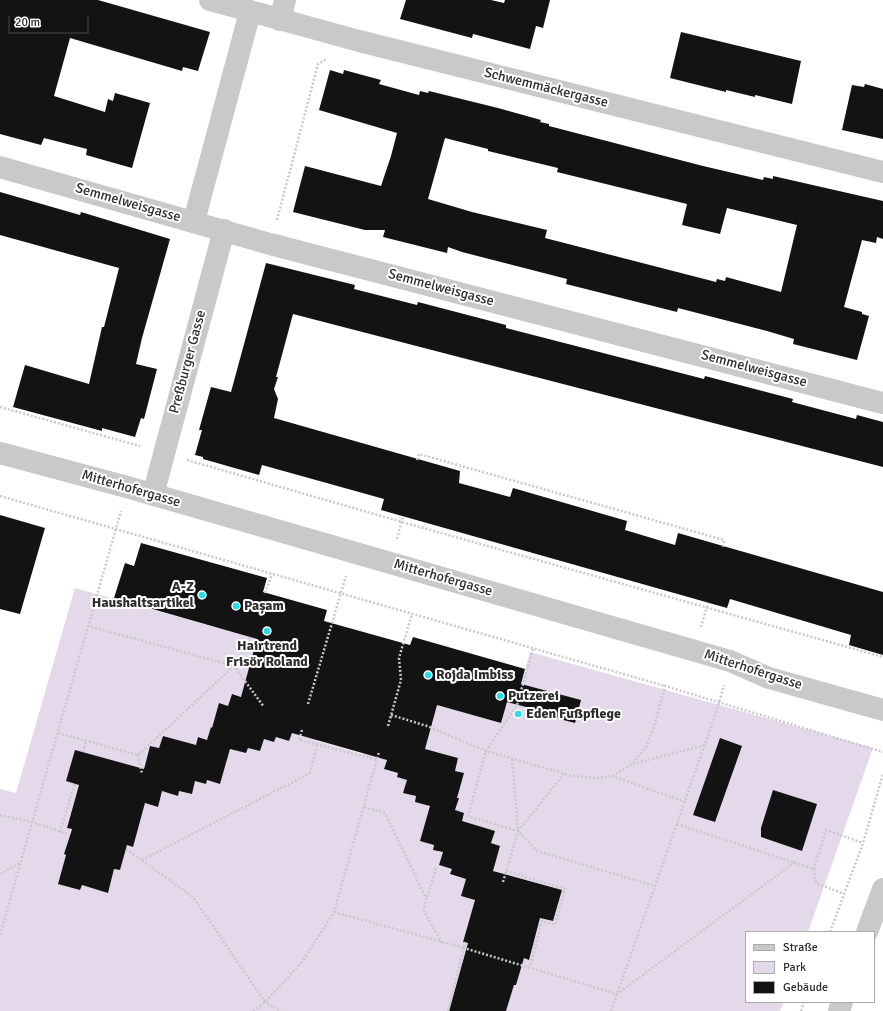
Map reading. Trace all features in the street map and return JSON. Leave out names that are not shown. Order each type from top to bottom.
[{"type":"street","name":"Schwemmäckergasse","points":[[210,0],[250,12],[282,10],[359,41],[883,172]]},
{"type":"street","points":[[194,221],[250,12]]},
{"type":"street","name":"Semmelweisgasse","points":[[0,167],[194,221],[270,244],[883,403]]},
{"type":"street","name":"Preßburger Gasse","points":[[153,495],[224,230]]},
{"type":"street","name":"Mitterhofergasse","points":[[0,453],[127,487],[730,661],[769,678],[883,710]]},
{"type":"street","points":[[867,931],[883,889]]},
{"type":"path","points":[[270,244],[318,64],[359,41]]},
{"type":"path","points":[[0,407],[883,657]]},
{"type":"path","points":[[417,460],[419,454],[724,540],[723,547]]},
{"type":"path","points":[[0,935],[127,487]]},
{"type":"path","points":[[0,496],[665,686],[883,752]]},
{"type":"path","points":[[308,704],[354,552]]},
{"type":"path","points":[[265,593],[272,574]]},
{"type":"path","points":[[388,726],[401,680],[399,658],[412,614]]},
{"type":"path","points":[[88,626],[234,666],[264,707]]},
{"type":"path","points":[[138,755],[234,666],[250,637]]},
{"type":"path","points":[[533,648],[517,705],[486,751],[468,816],[518,831],[536,851],[655,886]]},
{"type":"path","points":[[611,1011],[720,703],[730,661]]},
{"type":"path","points":[[632,764],[646,747],[654,727],[665,686]]},
{"type":"path","points":[[391,715],[427,726],[486,751],[572,776],[596,778],[612,776],[632,764],[705,745]]},
{"type":"path","points":[[302,730],[299,740],[317,746],[378,760]]},
{"type":"path","points":[[58,733],[138,755]]},
{"type":"path","points":[[83,752],[86,741]]},
{"type":"path","points":[[142,860],[310,773],[317,746]]},
{"type":"path","points":[[253,1011],[265,1002],[302,962],[334,912],[378,760],[379,752]]},
{"type":"path","points":[[138,755],[142,774]]},
{"type":"path","points":[[503,882],[518,831],[512,759]]},
{"type":"path","points":[[518,831],[564,774]]},
{"type":"path","points":[[830,931],[863,843],[883,774]]},
{"type":"path","points":[[612,776],[685,802]]},
{"type":"path","points":[[60,832],[75,783]]},
{"type":"path","points":[[364,807],[385,813],[426,898]]},
{"type":"path","points":[[0,815],[32,822],[70,835]]},
{"type":"path","points":[[677,824],[814,869]]},
{"type":"path","points":[[844,894],[816,883],[814,869],[826,830],[863,843]]},
{"type":"path","points":[[126,849],[193,897],[265,1002],[281,1011]]},
{"type":"path","points":[[617,994],[795,862]]},
{"type":"path","points":[[0,874],[21,863]]},
{"type":"path","points":[[436,868],[426,898],[424,912],[442,943]]},
{"type":"path","points":[[506,871],[565,889],[555,926],[542,921],[530,967]]},
{"type":"path","points":[[334,912],[530,967],[617,994]]},
{"type":"path","points":[[448,1011],[465,942]]},
{"type":"green space","points":[[75,588],[257,639],[253,700],[232,694],[228,706],[220,703],[207,740],[199,737],[195,749],[185,742],[163,736],[159,748],[150,746],[141,778],[79,785],[67,828],[71,829],[64,854],[66,855],[58,883],[80,890],[82,885],[108,892],[114,869],[120,870],[127,845],[132,846],[145,803],[157,807],[162,791],[177,795],[179,791],[191,794],[195,781],[206,784],[207,780],[220,784],[230,749],[246,753],[248,748],[260,751],[264,739],[274,742],[276,737],[289,741],[293,727],[317,734],[315,740],[363,754],[365,748],[388,755],[384,769],[398,773],[397,777],[407,780],[404,793],[416,796],[415,802],[430,806],[434,845],[433,850],[443,852],[439,865],[452,869],[451,875],[466,879],[461,896],[475,900],[463,941],[468,943],[449,1011],[0,1011],[0,789],[16,793]]},
{"type":"green space","points":[[530,652],[873,748],[808,931],[745,931],[745,1003],[784,1003],[780,1011],[506,1011],[524,958],[529,959],[540,918],[553,921],[562,890],[526,880],[494,879],[496,872],[493,870],[500,846],[491,843],[495,831],[473,825],[461,825],[455,810],[463,773],[455,771],[458,758],[437,752],[424,752],[427,740],[406,696],[501,723],[507,702],[516,704]]},
{"type":"building","points":[[0,0],[98,0],[210,32],[198,71],[183,67],[182,71],[70,38],[54,96],[105,112],[108,99],[113,101],[115,93],[150,103],[132,168],[86,155],[87,149],[44,138],[41,145],[0,134]]},
{"type":"building","points":[[406,0],[491,0],[504,3],[505,0],[550,0],[543,28],[536,26],[530,49],[473,34],[472,38],[400,19]]},
{"type":"building","points":[[681,32],[801,61],[792,104],[755,95],[755,97],[726,90],[726,92],[670,78]]},
{"type":"building","points":[[330,70],[343,74],[344,70],[381,80],[379,84],[419,95],[420,91],[428,93],[429,91],[498,108],[541,120],[540,122],[549,124],[549,126],[703,166],[763,180],[764,177],[773,179],[773,176],[883,201],[883,239],[877,237],[876,243],[862,240],[844,307],[862,312],[862,314],[869,316],[857,360],[793,344],[794,339],[767,331],[678,308],[677,312],[566,284],[567,279],[448,247],[447,253],[383,237],[385,230],[365,230],[293,212],[305,166],[381,186],[397,133],[319,110]],"holes":[[[445,138],[488,149],[488,151],[558,168],[557,172],[687,204],[682,225],[720,234],[727,208],[797,225],[781,292],[726,277],[725,281],[717,279],[716,282],[545,238],[547,230],[472,212],[428,199]]]},
{"type":"building","points":[[865,84],[883,89],[883,139],[842,130],[852,85],[864,87]]},
{"type":"building","points":[[0,192],[80,215],[81,212],[170,239],[136,364],[157,369],[144,419],[141,418],[135,437],[102,428],[102,431],[13,407],[25,365],[89,384],[102,327],[104,327],[119,268],[0,235]]},
{"type":"building","points":[[266,263],[355,285],[354,289],[417,305],[418,302],[506,325],[506,328],[704,379],[705,376],[793,399],[792,402],[856,419],[857,415],[883,422],[883,467],[293,314],[274,389],[278,399],[274,418],[460,471],[459,483],[510,497],[513,488],[627,521],[625,530],[675,545],[678,533],[883,592],[883,655],[849,645],[851,635],[730,599],[727,608],[381,510],[384,499],[262,465],[259,475],[203,459],[203,457],[195,455],[202,430],[199,430],[211,387],[231,392]]},
{"type":"building","points":[[0,515],[45,528],[20,614],[0,609]]},
{"type":"building","points":[[141,543],[267,578],[263,592],[327,610],[324,621],[410,645],[413,637],[525,669],[521,684],[581,700],[575,723],[548,716],[549,713],[507,702],[501,723],[437,705],[425,749],[458,758],[455,771],[464,773],[455,810],[464,813],[462,821],[495,831],[491,843],[500,846],[493,871],[562,890],[553,921],[540,918],[529,960],[524,958],[506,1011],[449,1011],[468,943],[463,942],[475,900],[461,896],[466,879],[450,874],[452,869],[439,865],[443,852],[433,850],[434,845],[420,841],[430,806],[415,802],[416,796],[403,793],[407,780],[397,777],[398,773],[384,769],[387,760],[292,733],[289,741],[276,737],[274,742],[264,739],[260,751],[248,748],[246,753],[230,749],[220,784],[207,780],[206,784],[195,781],[192,794],[179,791],[178,796],[162,791],[158,807],[145,803],[133,847],[127,845],[120,870],[114,869],[108,893],[82,885],[80,890],[58,884],[66,855],[64,854],[72,829],[67,828],[79,785],[66,781],[75,750],[144,769],[150,746],[159,748],[163,736],[196,745],[198,737],[207,740],[219,703],[228,706],[232,694],[241,697],[257,639],[114,598],[125,563],[134,566]]},
{"type":"building","points":[[720,738],[742,746],[715,822],[693,815]]},
{"type":"building","points":[[773,790],[817,804],[802,851],[761,837],[761,828]]},
{"type":"place","name":"A-Z Haushaltsartikel","points":[[202,595]]},
{"type":"place","name":"Pașam","points":[[236,606]]},
{"type":"place","name":"Hairtrend Frisör Roland","points":[[267,631]]},
{"type":"place","name":"Rojda Imbiss","points":[[428,675]]},
{"type":"place","name":"Putzerei","points":[[500,696]]},
{"type":"place","name":"Eden Fußpflege","points":[[518,714]]}]
